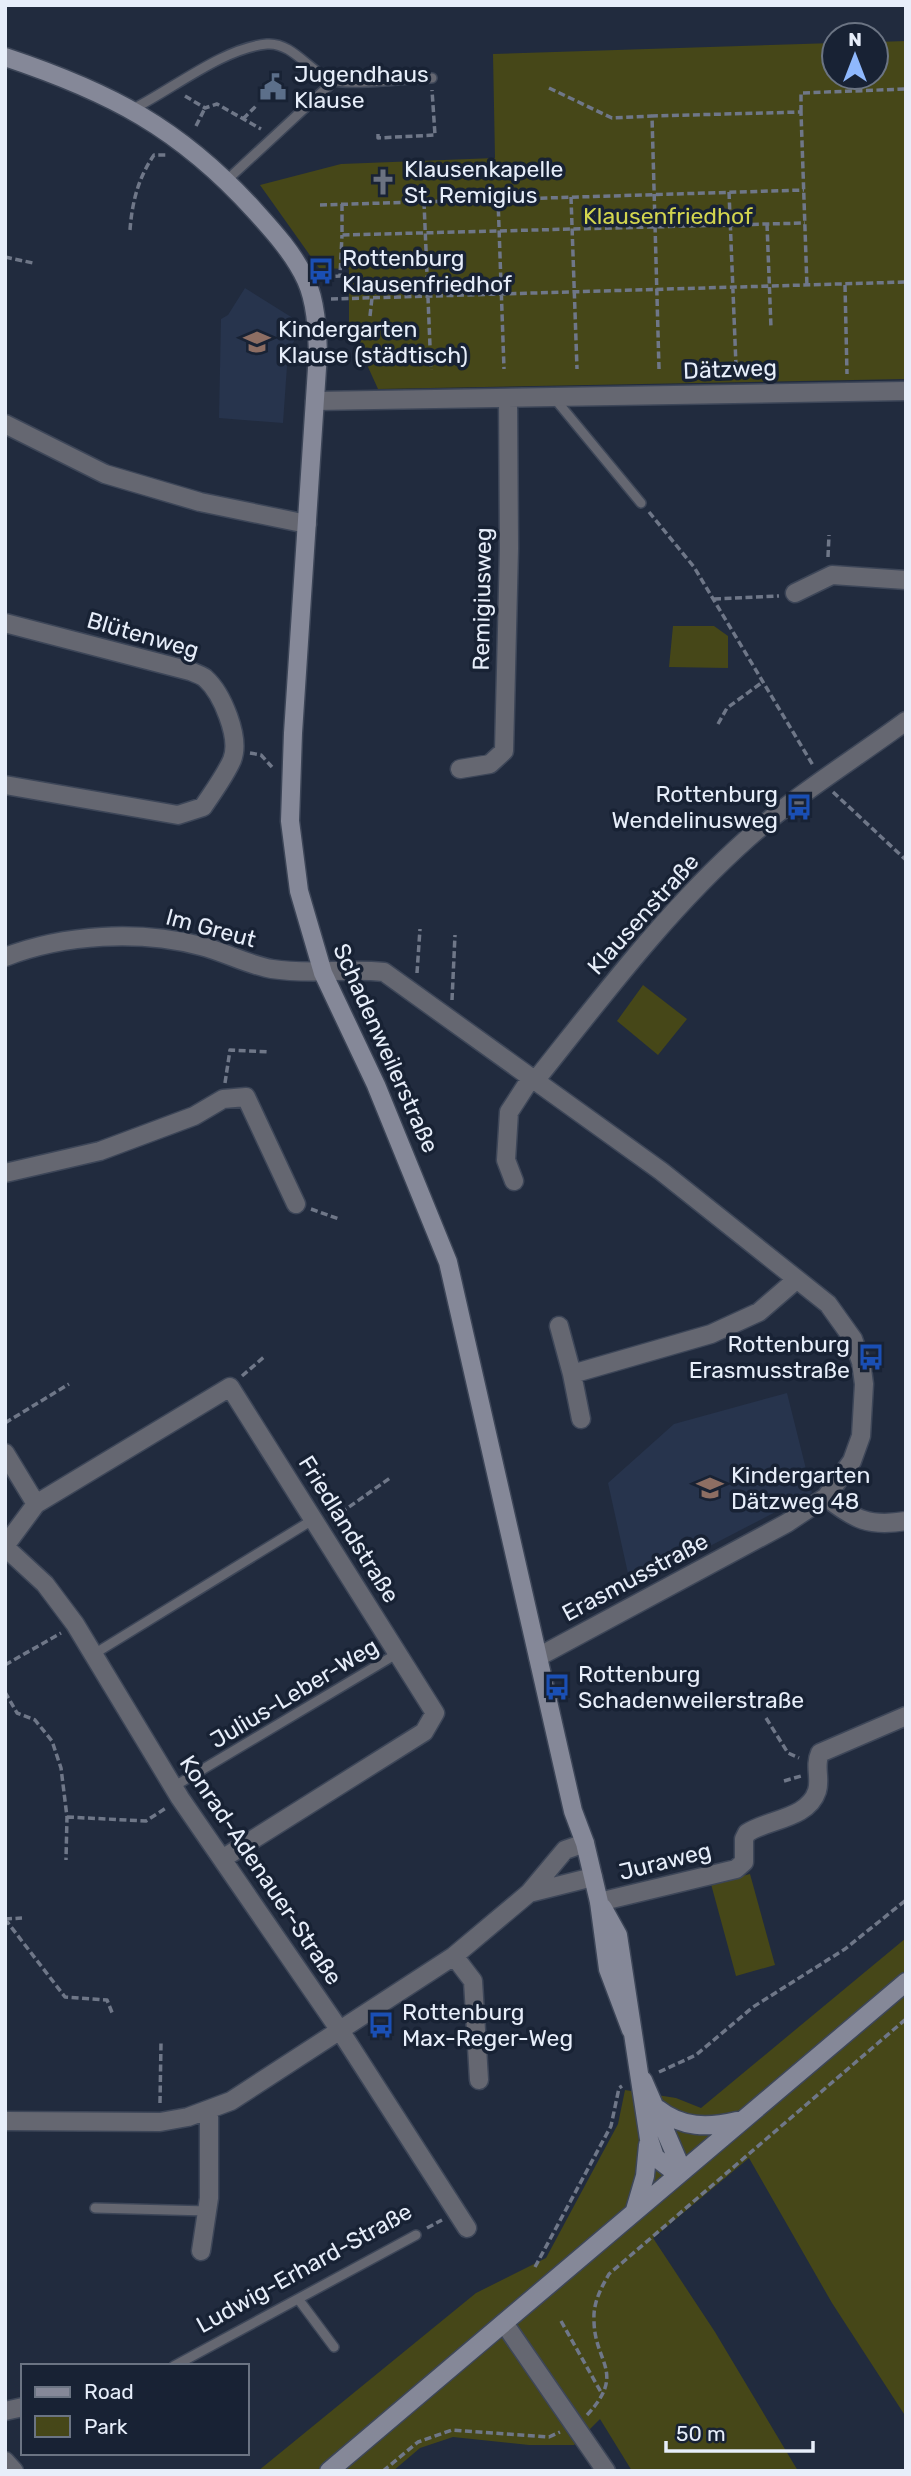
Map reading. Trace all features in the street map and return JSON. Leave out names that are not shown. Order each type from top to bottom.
[{"type":"street","name":"Schadenweilerstraße","points":[[5,57],[68,78],[134,109],[197,154],[227,180],[276,234],[306,281],[317,326],[290,821],[299,891],[323,973],[376,1085],[448,1262],[573,1811],[585,1843],[599,1902],[608,1969],[631,2030],[642,2078],[647,2131],[645,2176],[635,2210]]},
{"type":"street","name":"Dätzweg","points":[[315,401],[906,391]]},
{"type":"street","name":"Remigiusweg","points":[[460,769],[490,764],[503,751],[508,399]]},
{"type":"street","points":[[5,424],[72,464],[200,502],[307,524]]},
{"type":"street","points":[[794,593],[832,575],[906,580]]},
{"type":"street","name":"Blütenweg","points":[[5,623],[190,671],[205,678],[217,694],[234,743]]},
{"type":"street","name":"Klausenstraße","points":[[533,1080],[657,929],[699,884],[749,837],[822,781],[904,727]]},
{"type":"street","points":[[5,785],[178,815],[203,807],[232,759],[234,743]]},
{"type":"street","name":"Im Greut","points":[[5,957],[92,937],[163,937],[204,947],[270,969],[323,973]]},
{"type":"street","name":"Erasmusstraße","points":[[323,973],[359,969],[384,972],[415,992],[661,1171],[828,1304],[853,1339],[864,1384],[861,1436],[852,1461],[826,1497],[787,1523],[538,1657]]},
{"type":"street","points":[[514,1181],[506,1160],[509,1112],[533,1080]]},
{"type":"street","points":[[5,1173],[100,1152],[157,1132],[223,1099],[246,1097],[296,1203]]},
{"type":"street","points":[[572,1374],[711,1334],[759,1312],[796,1280]]},
{"type":"street","points":[[559,1326],[581,1419]]},
{"type":"street","points":[[5,1547],[36,1504],[230,1387]]},
{"type":"street","name":"Friedlandstraße","points":[[222,1858],[424,1732],[431,1725],[435,1713],[230,1387]]},
{"type":"street","points":[[5,1454],[36,1504]]},
{"type":"street","points":[[826,1497],[856,1519],[872,1524],[906,1521]]},
{"type":"street","name":"Konrad-Adenauer-Straße","points":[[5,1547],[45,1584],[75,1625],[176,1792],[341,2032],[467,2228]]},
{"type":"street","points":[[817,1767],[820,1753],[828,1748],[906,1716]]},
{"type":"street","name":"Juraweg","points":[[599,1902],[736,1869],[744,1862],[744,1839],[747,1833],[801,1811],[812,1799],[818,1790],[817,1767]]},
{"type":"street","points":[[5,2121],[160,2122],[209,2110],[265,2081],[454,1956],[529,1893],[565,1850],[585,1843]]},
{"type":"street","points":[[529,1893],[593,1877]]},
{"type":"street","points":[[454,1956],[474,1981],[479,2080]]},
{"type":"street","points":[[329,2471],[906,1982]]},
{"type":"street","name":"Schadenweilerstraße","points":[[642,2078],[658,2109],[680,2172]]},
{"type":"street","points":[[658,2109],[670,2119],[687,2125],[717,2126],[740,2120]]},
{"type":"street","points":[[201,2251],[207,2211],[209,2110]]},
{"type":"street","name":"Schadenweilerstraße","points":[[647,2131],[655,2157],[680,2172]]},
{"type":"street","points":[[504,2323],[607,2471]]},
{"type":"street","points":[[5,2461],[14,2471]]},
{"type":"lane","points":[[134,109],[222,60],[266,44],[286,48],[318,74],[334,82],[432,78]]},
{"type":"lane","points":[[227,180],[334,82]]},
{"type":"lane","points":[[555,399],[641,503]]},
{"type":"lane","points":[[94,1654],[316,1524]]},
{"type":"lane","name":"Julius-Leber-Weg","points":[[176,1792],[398,1653]]},
{"type":"lane","points":[[95,2208],[207,2211]]},
{"type":"lane","name":"Ludwig-Erhard-Straße","points":[[178,2364],[416,2235]]},
{"type":"lane","points":[[299,2300],[334,2347]]},
{"type":"path","points":[[170,88],[205,108]]},
{"type":"path","points":[[549,88],[612,118],[801,112]]},
{"type":"path","points":[[807,287],[801,93],[906,89]]},
{"type":"path","points":[[378,134],[378,138],[435,135],[433,97]]},
{"type":"path","points":[[196,126],[205,108],[217,104],[275,138]]},
{"type":"path","points":[[243,119],[257,105]]},
{"type":"path","points":[[652,116],[652,227],[659,369]]},
{"type":"path","points":[[130,230],[131,209],[143,171],[153,155],[197,154]]},
{"type":"path","points":[[320,205],[806,190]]},
{"type":"path","points":[[729,192],[736,366]]},
{"type":"path","points":[[571,197],[577,369]]},
{"type":"path","points":[[498,199],[503,369]]},
{"type":"path","points":[[424,202],[431,370]]},
{"type":"path","points":[[341,269],[342,204]]},
{"type":"path","points":[[342,235],[806,223]]},
{"type":"path","points":[[767,224],[771,328]]},
{"type":"path","points":[[5,257],[33,264]]},
{"type":"path","points":[[349,299],[906,282]]},
{"type":"path","points":[[845,285],[847,391]]},
{"type":"path","points":[[370,317],[372,299]]},
{"type":"path","points":[[641,503],[694,567],[715,599],[822,781],[906,860]]},
{"type":"path","points":[[715,599],[773,598],[794,593]]},
{"type":"path","points":[[718,724],[727,708],[764,681]]},
{"type":"path","points":[[234,743],[261,755],[292,788]]},
{"type":"path","points":[[415,992],[420,929]]},
{"type":"path","points":[[452,1019],[455,935]]},
{"type":"path","points":[[223,1099],[230,1050],[270,1052]]},
{"type":"path","points":[[296,1203],[339,1219]]},
{"type":"path","points":[[230,1387],[264,1357]]},
{"type":"path","points":[[5,1423],[69,1384]]},
{"type":"path","points":[[316,1524],[390,1478]]},
{"type":"path","points":[[5,1665],[75,1625]]},
{"type":"path","points":[[5,1692],[17,1713],[35,1720],[52,1741],[61,1768],[67,1817],[66,1860]]},
{"type":"path","points":[[766,1718],[788,1753],[817,1767]]},
{"type":"path","points":[[67,1817],[146,1821],[176,1792]]},
{"type":"path","points":[[535,2267],[611,2126],[619,2088],[696,2054],[753,2007],[845,1949],[906,1900]]},
{"type":"path","points":[[5,1919],[22,1918]]},
{"type":"path","points":[[5,1919],[65,1997],[107,2000],[113,2015]]},
{"type":"path","points":[[589,2413],[602,2394],[608,2368],[594,2321],[595,2304],[609,2274],[906,2019]]},
{"type":"path","points":[[160,2122],[161,2043]]},
{"type":"path","name":"Ludwig-Erhard-Straße","points":[[416,2235],[456,2212]]},
{"type":"path","points":[[561,2321],[602,2394]]},
{"type":"path","points":[[383,2471],[418,2442],[452,2430],[549,2437],[574,2426]]},
{"type":"shaded area","name":"Kindergarten Klause (städtisch)","points":[[245,288],[304,325],[283,359],[287,366],[283,423],[219,418],[221,319],[228,315]]},
{"type":"shaded area","name":"Kindergarten Dätzweg 48","points":[[787,1393],[812,1493],[631,1587],[608,1483],[674,1424]]},
{"type":"green space","name":"Klausenfriedhof","points":[[906,41],[906,379],[378,389],[349,325],[349,269],[319,268],[260,185],[341,164],[495,158],[493,54],[820,43],[820,91],[890,91],[890,42]]},
{"type":"green space","points":[[673,626],[714,626],[728,636],[728,668],[669,667]]},
{"type":"green space","points":[[643,985],[687,1019],[658,1055],[617,1021]]},
{"type":"green space","points":[[750,1874],[775,1965],[736,1976],[711,1884]]},
{"type":"green space","points":[[906,1938],[906,2417],[832,2303],[749,2158],[653,2238],[715,2332],[798,2471],[632,2471],[600,2419],[574,2445],[529,2445],[453,2437],[420,2448],[393,2471],[258,2471],[476,2293],[546,2258],[618,2124],[625,2090],[676,2098],[701,2108]]},
{"type":"place","name":"Jugendhaus Klause","points":[[273,87]]},
{"type":"place","name":"Klausenkapelle St. Remigius","points":[[383,182]]},
{"type":"place","name":"Rottenburg Klausenfriedhof","points":[[321,271]]},
{"type":"place","name":"Kindergarten Klause (städtisch)","points":[[257,342]]},
{"type":"place","name":"Rottenburg Wendelinusweg","points":[[799,807]]},
{"type":"place","name":"Rottenburg Erasmusstraße","points":[[871,1357]]},
{"type":"place","name":"Kindergarten Dätzweg 48","points":[[710,1488]]},
{"type":"place","name":"Rottenburg Schadenweilerstraße","points":[[557,1687]]},
{"type":"place","name":"Rottenburg Max-Reger-Weg","points":[[381,2025]]}]
